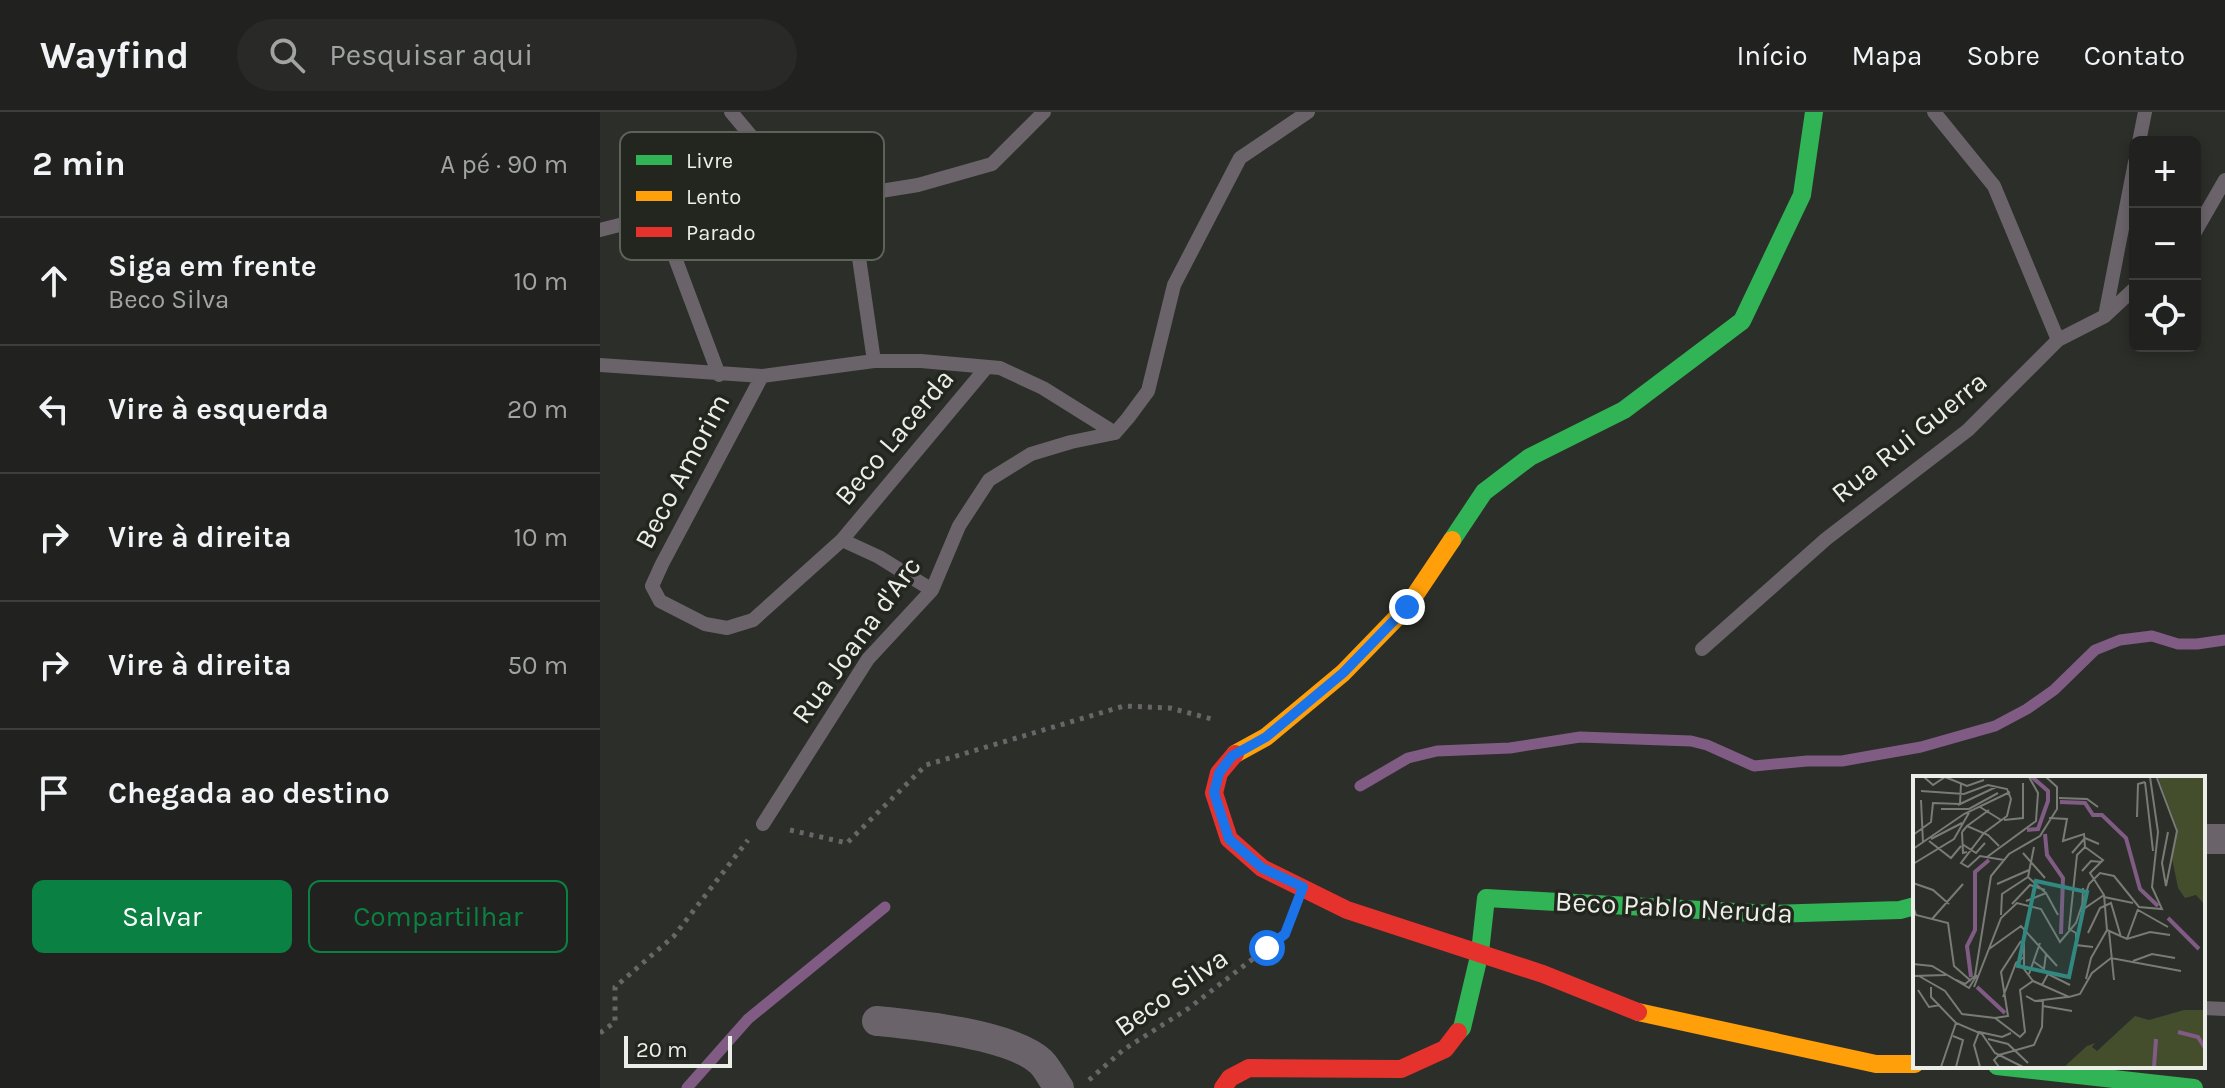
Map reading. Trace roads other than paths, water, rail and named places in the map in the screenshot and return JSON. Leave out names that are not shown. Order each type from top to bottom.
[{"type":"street","points":[[1814,112],[1802,195],[1742,321],[1624,410],[1530,457],[1484,492],[1407,607],[1343,673],[1266,737],[1232,756],[1219,773],[1214,793],[1229,839],[1262,868],[1347,910],[1543,974],[1628,1010],[1880,1070],[1913,1064]]},
{"type":"street","name":"Beco Pablo Neruda","points":[[1480,952],[1486,898],[1772,914],[1900,910],[1913,907]]},
{"type":"street","points":[[1223,1088],[1230,1078],[1249,1068],[1401,1069],[1445,1049],[1462,1028],[1480,952]]},
{"type":"street","points":[[877,1021],[1002,1041],[1040,1061],[1059,1088]]},
{"type":"street","points":[[2015,1068],[2194,1088]]},
{"type":"lane","points":[[731,112],[748,132]]},
{"type":"lane","points":[[884,190],[918,185],[992,164],[1044,112]]},
{"type":"lane","points":[[600,365],[762,376],[874,361],[921,361],[1000,368],[1043,388],[1115,433],[1148,391],[1174,285],[1240,158],[1308,112]]},
{"type":"lane","points":[[1934,112],[1994,186],[2058,340]]},
{"type":"lane","points":[[2140,136],[2145,112]]},
{"type":"lane","points":[[2201,222],[2225,180]]},
{"type":"lane","points":[[2105,316],[2129,193]]},
{"type":"lane","points":[[600,230],[620,225]]},
{"type":"lane","name":"Beco Amorim","points":[[676,260],[719,375]]},
{"type":"lane","points":[[859,260],[874,361]]},
{"type":"lane","name":"Rua Rui Guerra","points":[[1702,649],[1826,539],[1968,430],[2058,340],[2105,316],[2129,294]]},
{"type":"lane","name":"Beco Lacerda","points":[[842,540],[986,368]]},
{"type":"lane","name":"Beco Amorim","points":[[762,376],[652,586],[660,601],[705,624],[727,628],[753,620],[842,540]]},
{"type":"lane","name":"Rua Joana d'Arc","points":[[763,824],[868,659],[932,590],[959,526],[989,480],[1031,454],[1115,433]]},
{"type":"lane","points":[[842,540],[879,557],[932,590]]},
{"type":"lane","points":[[2205,1008],[2225,1009]]},
{"type":"lane","points":[[1880,1070],[1913,1055]]},
{"type":"waterway","points":[[1360,786],[1408,758],[1437,751],[1510,748],[1580,737],[1691,741],[1754,766],[1842,761],[1921,747],[1995,726],[2054,690],[2095,650],[2120,640],[2152,636],[2178,644],[2225,640]]},
{"type":"waterway","points":[[687,1088],[748,1019],[885,907]]}]
